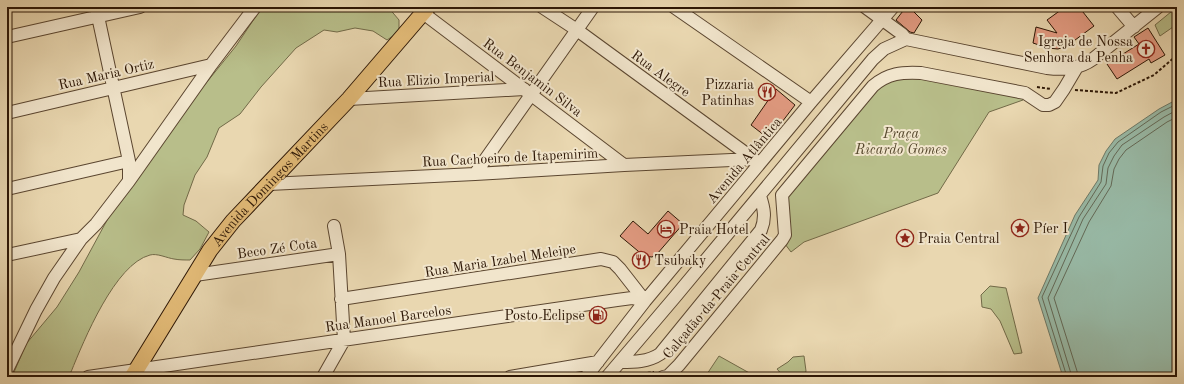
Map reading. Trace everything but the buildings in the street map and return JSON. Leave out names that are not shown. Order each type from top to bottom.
[{"type":"main road","name":"Avenida Domingos Martins","points":[[134,374],[210,250],[233,221],[349,99],[426,10]]},
{"type":"street","points":[[7,37],[97,11],[140,7]]},
{"type":"street","points":[[7,370],[36,310],[54,278],[81,239],[96,224],[129,181],[211,65],[255,7]]},
{"type":"street","name":"Rua Alegre","points":[[542,7],[577,30],[757,161]]},
{"type":"street","points":[[475,174],[528,92],[577,30],[592,7]]},
{"type":"street","points":[[674,7],[811,102]]},
{"type":"street","points":[[865,7],[902,34],[906,39]]},
{"type":"street","name":"Avenida Atlântica","points":[[586,377],[757,161],[811,102],[893,7]]},
{"type":"street","points":[[1117,7],[1134,27]]},
{"type":"street","points":[[607,377],[760,196],[873,59],[884,49],[906,39],[1047,68],[1056,69],[1077,67],[1084,65],[1093,59],[1158,7]]},
{"type":"street","name":"Rua Benjamin Silva","points":[[426,10],[528,92],[624,165]]},
{"type":"street","points":[[97,11],[129,161],[129,181]]},
{"type":"street","name":"Rua Maria Ortiz","points":[[7,113],[211,65]]},
{"type":"street","name":"Calçadão da Praia Central","points":[[659,375],[668,376],[679,365],[782,240],[785,235],[782,195],[873,86],[880,80],[904,72],[921,73],[1025,93],[1043,105],[1049,105],[1055,102],[1077,67]]},
{"type":"street","name":"Rua Elizio Imperial","points":[[349,99],[528,92]]},
{"type":"street","points":[[7,189],[129,161]]},
{"type":"street","name":"Rua Cachoeiro de Itapemirim","points":[[269,184],[624,165],[757,161]]},
{"type":"street","points":[[620,362],[654,358],[660,354],[761,230],[764,219],[763,205],[760,196]]},
{"type":"street","points":[[323,377],[344,340],[339,254],[334,226]]},
{"type":"street","points":[[7,255],[81,239]]},
{"type":"street","name":"Beco Zé Cota","points":[[195,275],[339,254]]},
{"type":"street","name":"Rua Maria Izabel Meleipe","points":[[341,299],[601,259],[613,262],[645,301]]},
{"type":"street","name":"Rua Manoel Barcelos","points":[[88,377],[134,374],[344,340],[632,298],[645,301]]},
{"type":"street","points":[[510,377],[598,362]]},
{"type":"path","points":[[1064,89],[1116,93],[1154,75],[1177,55]]},
{"type":"path","points":[[621,377],[659,375]]},
{"type":"green space","points":[[262,7],[388,7],[399,20],[399,32],[387,40],[373,31],[355,28],[337,32],[324,30],[296,48],[261,87],[240,114],[219,128],[207,157],[195,175],[184,205],[183,215],[196,221],[209,232],[200,249],[190,260],[150,255],[137,261],[113,288],[102,305],[92,323],[71,372],[59,377],[12,377],[26,344],[57,307],[79,272],[112,211],[194,98],[236,46]]},
{"type":"green space","points":[[1177,7],[1177,28],[1175,29],[1173,27],[1160,36],[1155,25]]},
{"type":"green space","name":"Praça Ricardo Gomes","points":[[889,71],[1026,88],[1023,100],[989,112],[938,193],[804,242],[791,252],[782,240],[778,194],[876,77]]},
{"type":"green space","points":[[990,286],[1006,288],[1022,353],[1014,354],[1000,321],[991,309],[982,307],[981,295]]},
{"type":"green space","points":[[719,356],[753,375],[752,377],[705,377]]},
{"type":"green space","points":[[804,356],[806,371],[804,377],[784,377],[777,369],[793,357]]},
{"type":"water","points":[[1177,97],[1177,377],[1063,377],[1038,298],[1075,215],[1098,180],[1099,165],[1106,151],[1115,139],[1159,109],[1174,101]]},
{"type":"place","name":"Igreja de Nossa Senhora da Penha","points":[[1146,49]]},
{"type":"place","name":"Pizzaria Patinhas","points":[[767,92]]},
{"type":"place","name":"Píer I","points":[[1020,228]]},
{"type":"place","name":"Praia Hotel","points":[[666,229]]},
{"type":"place","name":"Praia Central","points":[[905,238]]},
{"type":"place","name":"Tsubaky","points":[[641,260]]},
{"type":"place","name":"Posto Eclipse","points":[[598,315]]}]
